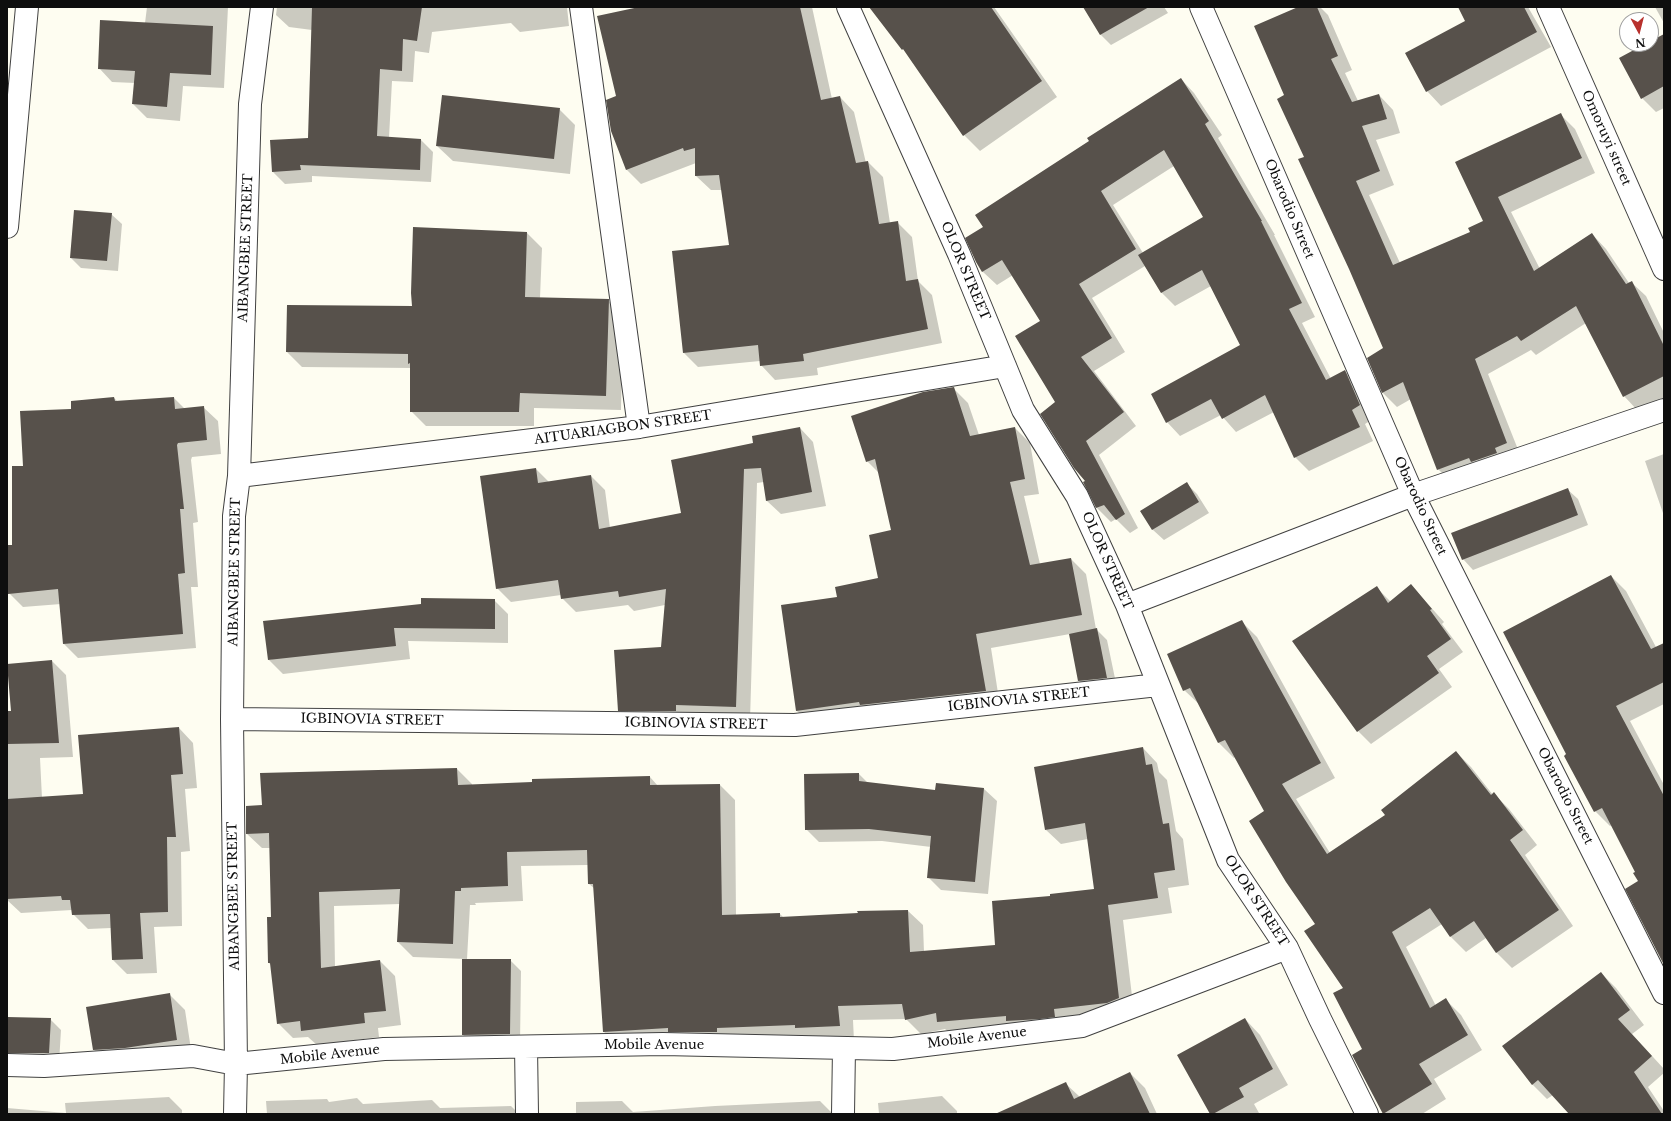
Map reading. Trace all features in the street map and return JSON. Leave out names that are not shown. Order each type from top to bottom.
[{"type":"street","points":[[7,227],[27,7]]},
{"type":"street","name":"AIBANGBEE STREET","points":[[235,1114],[236,1064],[232,719],[234,516],[239,476],[250,104],[262,7]]},
{"type":"street","points":[[582,7],[639,428]]},
{"type":"street","name":"OLOR STREET","points":[[848,7],[959,254],[1023,410],[1077,496],[1128,605],[1158,685],[1228,860],[1287,948],[1367,1114]]},
{"type":"street","name":"Obarodio Street","points":[[1201,7],[1413,495],[1664,993]]},
{"type":"street","name":"Omoruyi street","points":[[1548,7],[1664,269]]},
{"type":"street","name":"AITUARIAGBON STREET","points":[[239,476],[639,428],[1005,366]]},
{"type":"street","points":[[1128,605],[1413,495],[1664,410]]},
{"type":"street","name":"IGBINOVIA STREET","points":[[232,719],[795,725],[1158,685]]},
{"type":"street","name":"Mobile Avenue","points":[[7,1065],[44,1066],[193,1056],[236,1064],[384,1049],[663,1044],[893,1049],[1082,1026],[1287,948]]},
{"type":"street","points":[[526,1047],[527,1114]]},
{"type":"street","points":[[843,1114],[844,1048]]},
{"type":"building","points":[[312,7],[422,7],[417,41],[403,39],[402,71],[380,69],[377,136],[421,139],[420,170],[300,165],[301,170],[272,172],[270,140],[308,138]]},
{"type":"building","points":[[639,7],[800,7],[821,100],[840,96],[856,163],[868,161],[879,224],[898,221],[906,281],[918,279],[928,329],[803,354],[804,361],[760,366],[758,345],[683,353],[672,251],[729,245],[719,175],[695,176],[695,148],[684,151],[683,148],[626,170],[611,131],[606,100],[616,96],[597,16]]},
{"type":"building","points":[[869,7],[991,7],[1042,81],[963,136],[903,49],[902,50]]},
{"type":"building","points":[[1083,7],[1149,7],[1100,35]]},
{"type":"building","points":[[1298,7],[1317,7],[1338,56],[1331,59],[1352,102],[1379,94],[1387,119],[1362,126],[1380,171],[1356,181],[1393,265],[1470,232],[1468,228],[1483,221],[1455,162],[1561,113],[1582,158],[1498,197],[1534,271],[1592,233],[1626,284],[1632,281],[1664,346],[1664,376],[1623,397],[1576,306],[1521,341],[1517,336],[1475,359],[1507,443],[1495,448],[1497,453],[1471,462],[1469,458],[1437,470],[1403,382],[1382,393],[1367,358],[1383,348],[1349,269],[1298,159],[1304,157],[1277,99],[1284,95],[1254,26]]},
{"type":"building","points":[[1458,7],[1524,7],[1537,32],[1426,92],[1405,53],[1465,21]]},
{"type":"building","points":[[100,20],[213,26],[211,75],[170,73],[167,107],[132,104],[135,71],[98,69]]},
{"type":"building","points":[[1664,34],[1664,86],[1641,99],[1619,58],[1630,52],[1659,52],[1659,37]]},
{"type":"building","points":[[1181,78],[1209,121],[1205,124],[1262,221],[1302,303],[1289,309],[1326,380],[1345,370],[1360,405],[1352,410],[1360,427],[1294,458],[1265,395],[1222,419],[1211,399],[1166,423],[1151,394],[1240,345],[1202,270],[1161,293],[1138,255],[1203,217],[1164,150],[1101,191],[1136,249],[1079,284],[1112,338],[1081,357],[1124,412],[1086,441],[1125,514],[1116,520],[1104,505],[1096,508],[1083,482],[1085,481],[1074,468],[1040,414],[1055,402],[1015,336],[1040,321],[1002,260],[982,272],[965,238],[983,227],[975,215],[1089,141],[1087,138]]},
{"type":"building","points":[[442,95],[560,108],[554,159],[436,146]]},
{"type":"building","points":[[74,210],[112,213],[107,261],[70,258]]},
{"type":"building","points":[[413,227],[527,232],[525,297],[609,299],[606,396],[520,393],[519,412],[410,412],[410,363],[408,364],[408,354],[286,352],[287,305],[412,306]]},
{"type":"building","points":[[954,387],[970,436],[1015,427],[1025,479],[1010,482],[1030,565],[1071,558],[1082,615],[976,634],[986,691],[860,705],[859,702],[796,711],[781,605],[837,597],[835,587],[878,578],[869,535],[891,530],[875,459],[866,462],[851,416],[923,392]]},
{"type":"building","points":[[114,397],[115,401],[174,397],[175,409],[204,406],[207,440],[178,443],[177,445],[184,509],[180,509],[185,573],[178,574],[183,634],[63,644],[58,589],[8,594],[7,545],[12,545],[12,466],[23,466],[20,411],[71,409],[71,401]]},
{"type":"building","points":[[800,427],[812,492],[766,501],[761,468],[744,469],[736,707],[676,705],[676,711],[618,711],[614,650],[661,647],[666,589],[619,597],[618,591],[561,599],[558,580],[496,589],[480,476],[536,468],[538,483],[591,475],[599,529],[681,513],[671,460],[753,443],[752,436]]},
{"type":"building","points":[[1187,482],[1199,502],[1152,530],[1140,511]]},
{"type":"building","points":[[1568,488],[1578,515],[1462,560],[1451,533]]},
{"type":"building","points":[[1611,575],[1651,649],[1664,643],[1664,682],[1616,706],[1664,796],[1664,965],[1625,889],[1638,881],[1633,873],[1635,872],[1602,808],[1594,812],[1564,756],[1566,754],[1503,632]]},
{"type":"building","points":[[1411,584],[1432,609],[1430,610],[1451,639],[1427,656],[1439,673],[1357,732],[1292,641],[1377,586],[1388,603]]},
{"type":"building","points":[[421,598],[495,599],[495,629],[394,628],[396,646],[268,660],[263,621],[421,604]]},
{"type":"building","points":[[1242,620],[1321,763],[1282,784],[1327,854],[1385,815],[1381,810],[1456,751],[1491,795],[1494,792],[1523,830],[1510,840],[1559,910],[1496,953],[1474,921],[1450,937],[1430,908],[1392,932],[1430,1008],[1446,998],[1468,1035],[1419,1064],[1432,1084],[1383,1114],[1352,1055],[1362,1049],[1333,993],[1343,988],[1304,931],[1315,924],[1286,882],[1249,821],[1264,811],[1225,740],[1218,743],[1190,688],[1183,691],[1167,654]]},
{"type":"building","points":[[1097,628],[1107,678],[1078,681],[1069,634]]},
{"type":"building","points":[[52,660],[59,743],[7,744],[7,711],[11,711],[7,664]]},
{"type":"building","points":[[179,727],[183,774],[171,775],[176,837],[167,837],[168,912],[140,913],[143,959],[112,960],[110,914],[72,915],[70,900],[62,900],[61,896],[7,899],[7,799],[83,794],[78,735]]},
{"type":"building","points":[[1143,747],[1146,765],[1152,764],[1163,824],[1169,823],[1175,870],[1154,873],[1158,898],[1108,905],[1119,998],[1107,1003],[1054,1009],[1055,1017],[1040,1019],[1006,1021],[1006,1016],[937,1022],[936,1013],[905,1020],[902,1004],[838,1006],[840,1026],[795,1028],[795,1025],[717,1028],[717,1032],[668,1032],[668,1028],[603,1032],[593,884],[588,884],[587,850],[507,852],[508,886],[461,888],[461,891],[455,891],[453,944],[397,942],[400,889],[319,892],[321,968],[380,960],[386,1011],[364,1013],[365,1023],[301,1031],[300,1021],[277,1024],[270,963],[268,963],[267,917],[271,917],[269,833],[246,834],[246,806],[262,805],[260,773],[457,768],[458,785],[532,782],[532,779],[650,776],[650,785],[720,784],[722,915],[780,913],[780,917],[858,913],[857,911],[908,910],[910,952],[995,945],[992,901],[1050,896],[1050,894],[1094,889],[1085,823],[1045,830],[1034,767]]},
{"type":"building","points":[[859,773],[859,781],[935,790],[936,783],[984,788],[975,882],[927,878],[931,836],[869,829],[805,830],[804,774]]},
{"type":"building","points":[[462,959],[511,959],[510,1034],[462,1035]]},
{"type":"building","points":[[1601,972],[1630,1010],[1618,1019],[1652,1056],[1634,1072],[1662,1114],[1569,1114],[1538,1080],[1532,1085],[1502,1046]]},
{"type":"building","points":[[170,993],[177,1040],[125,1048],[93,1050],[86,1007]]},
{"type":"building","points":[[7,1017],[51,1018],[49,1053],[7,1053]]},
{"type":"building","points":[[1245,1018],[1273,1069],[1239,1088],[1244,1097],[1213,1114],[1210,1114],[1177,1055]]},
{"type":"building","points":[[1130,1072],[1150,1114],[995,1114],[1066,1082],[1074,1099]]}]
